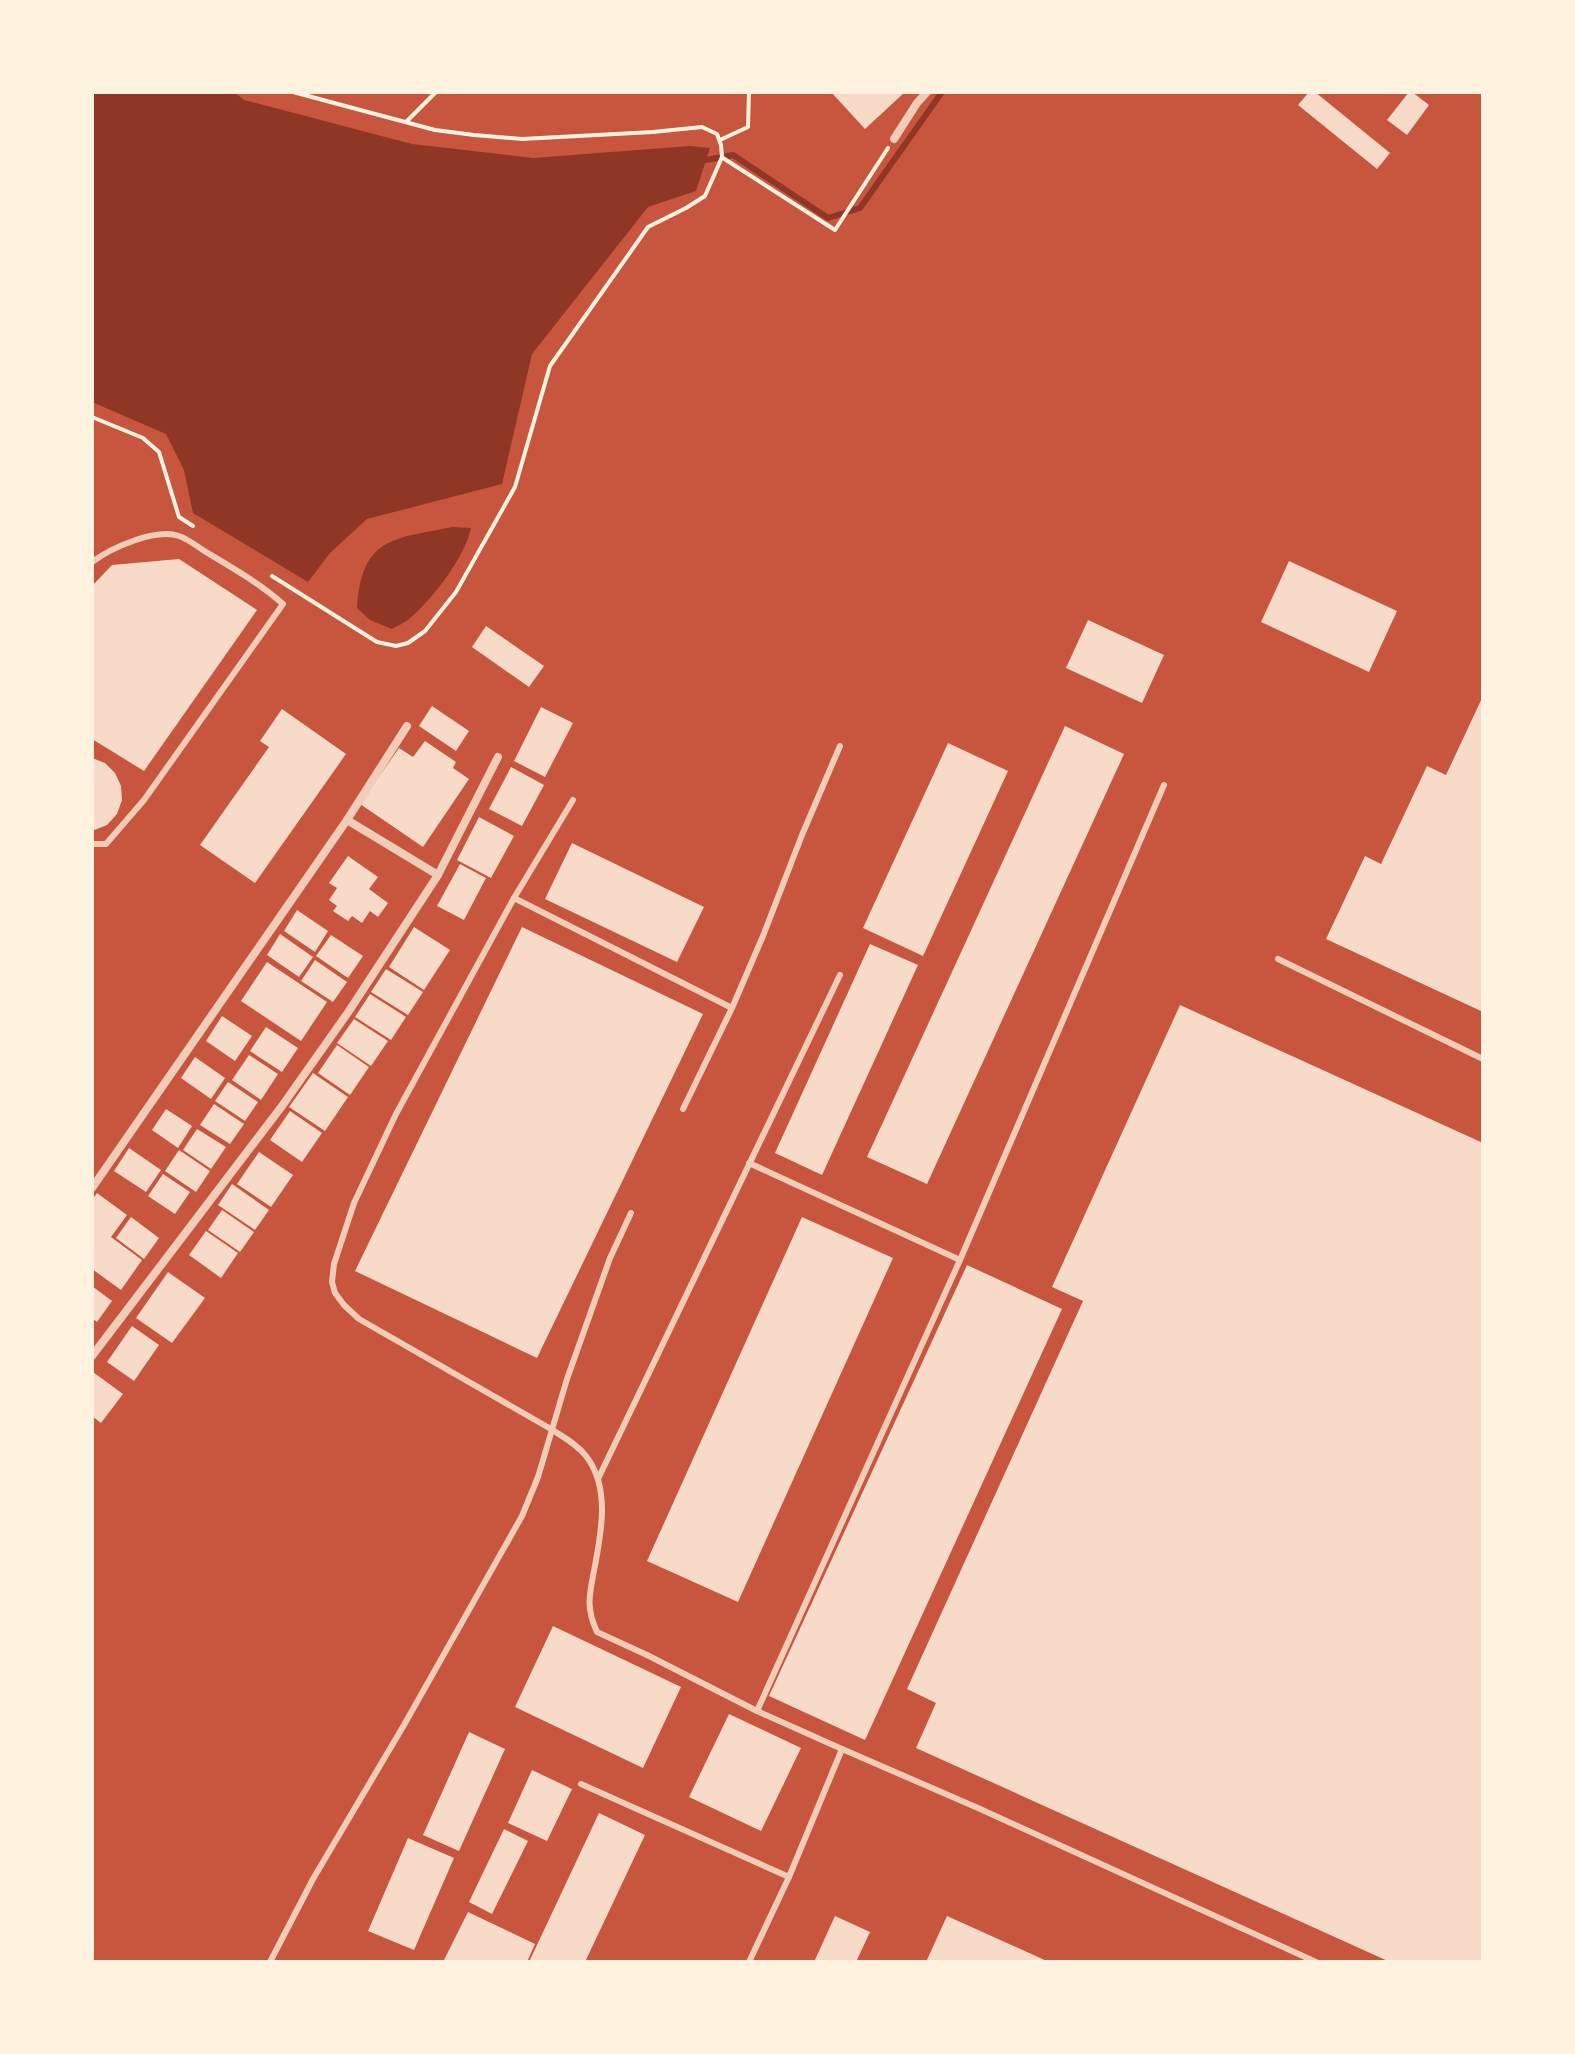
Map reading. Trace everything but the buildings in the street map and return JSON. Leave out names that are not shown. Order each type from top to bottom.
[{"type":"street","points":[[894,139],[927,92]]},
{"type":"street","points":[[92,1188],[347,820],[407,726]]},
{"type":"street","points":[[92,1356],[282,1106],[349,1011],[438,875],[498,757]]},
{"type":"street","points":[[347,820],[438,875]]},
{"type":"lane","points":[[92,562],[130,541],[178,535],[260,584],[283,604],[144,800],[106,844],[92,844]]},
{"type":"lane","points":[[683,1109],[732,1008],[840,746]]},
{"type":"lane","points":[[757,1711],[960,1260],[1164,785]]},
{"type":"lane","points":[[573,800],[514,898],[396,1114],[354,1203],[334,1264],[332,1282],[335,1293],[359,1319],[551,1429],[569,1440],[585,1456],[598,1479],[602,1523],[590,1596],[590,1616],[597,1632],[757,1711],[1316,1962]]},
{"type":"lane","points":[[514,898],[732,1008]]},
{"type":"lane","points":[[1278,959],[1483,1059]]},
{"type":"lane","points":[[598,1479],[840,975]]},
{"type":"lane","points":[[749,1163],[960,1260]]},
{"type":"lane","points":[[270,1962],[313,1879],[522,1516],[538,1477],[567,1379],[610,1258],[631,1213]]},
{"type":"lane","points":[[749,1962],[789,1877],[842,1749]]},
{"type":"lane","points":[[581,1784],[789,1877]]},
{"type":"path","points":[[271,575],[377,642],[396,646],[408,643],[425,631],[456,592],[515,487],[550,366],[648,227],[705,196],[722,157],[717,134],[702,127],[522,139],[435,130],[293,92]]},
{"type":"path","points":[[406,122],[436,92]]},
{"type":"path","points":[[720,141],[748,127],[749,92]]},
{"type":"path","points":[[722,157],[835,230],[894,139]]},
{"type":"path","points":[[92,417],[143,438],[156,448],[179,517],[205,533]]},
{"type":"shaded area","points":[[92,92],[234,92],[244,100],[412,144],[533,158],[690,146],[710,148],[696,191],[648,207],[532,354],[502,484],[367,519],[330,553],[308,582],[193,513],[184,470],[166,434],[92,402]]},
{"type":"shaded area","points":[[453,527],[471,528],[462,552],[437,590],[409,619],[392,629],[370,620],[357,608],[360,584],[374,554],[398,539]]},
{"type":"waterway","points":[[701,161],[733,155],[828,218],[860,208],[942,92]]}]
